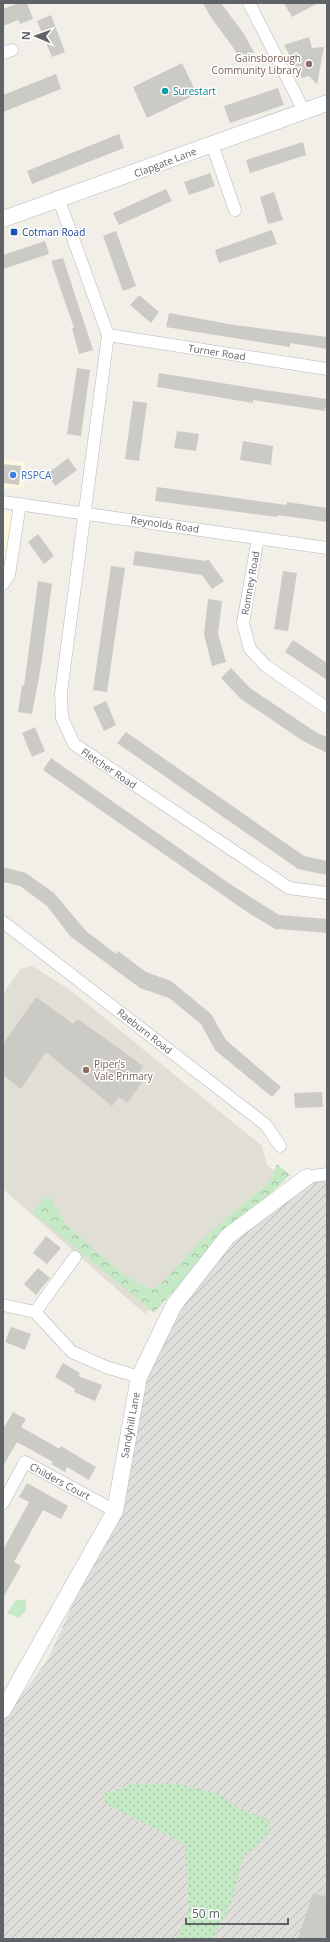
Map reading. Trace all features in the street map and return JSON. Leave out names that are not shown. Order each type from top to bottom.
[{"type":"street","points":[[249,3],[304,111]]},
{"type":"street","name":"Clapgate Lane","points":[[3,219],[327,103]]},
{"type":"street","points":[[212,144],[235,210]]},
{"type":"street","points":[[59,200],[108,335],[85,513]]},
{"type":"street","name":"Turner Road","points":[[108,335],[327,369]]},
{"type":"street","name":"Reynolds Road","points":[[3,502],[327,548]]},
{"type":"street","points":[[3,584],[9,575],[20,504]]},
{"type":"street","name":"Fletcher Road","points":[[85,513],[61,693],[62,718],[74,744],[289,888],[327,893]]},
{"type":"street","name":"Romney Road","points":[[258,538],[243,624],[250,649],[266,666],[327,708]]},
{"type":"street","name":"Raeburn Road","points":[[3,922],[266,1125],[280,1146]]},
{"type":"street","points":[[307,1177],[327,1174]]},
{"type":"street","name":"Sandyhill Lane","points":[[3,1710],[115,1511],[139,1377],[174,1305],[228,1236],[307,1177]]},
{"type":"street","points":[[35,1312],[76,1257]]},
{"type":"street","points":[[3,1305],[35,1312],[72,1352],[106,1367],[139,1377]]},
{"type":"street","name":"Childers Court","points":[[3,1503],[25,1462],[115,1511]]},
{"type":"shaded area","points":[[3,460],[26,462],[23,489],[3,487]]},
{"type":"shaded area","points":[[3,512],[13,513],[4,574],[3,574]]},
{"type":"shaded area","name":"Piper's Vale Primary","points":[[32,966],[69,989],[262,1146],[267,1165],[283,1178],[145,1314],[3,1189],[3,994],[20,969]]},
{"type":"shaded area","points":[[327,1174],[327,1939],[3,1939],[3,1721],[48,1659],[115,1511],[139,1377],[174,1305],[228,1236],[307,1177]]},
{"type":"green space","points":[[277,1164],[290,1175],[204,1257],[154,1313],[32,1212],[47,1196],[53,1202],[66,1224],[96,1251],[131,1279],[153,1289],[163,1282],[202,1239],[269,1182]]},
{"type":"green space","points":[[26,1599],[26,1610],[19,1618],[7,1613],[15,1601]]},
{"type":"green space","points":[[134,1784],[177,1784],[220,1794],[237,1808],[270,1820],[269,1833],[243,1858],[230,1907],[213,1939],[176,1939],[189,1912],[185,1844],[106,1804],[103,1794]]},
{"type":"building","points":[[19,3],[27,3],[33,19],[20,24],[18,20],[3,26],[3,9]]},
{"type":"building","points":[[203,3],[221,3],[244,34],[254,52],[240,59],[210,16]]},
{"type":"building","points":[[284,3],[318,3],[292,17]]},
{"type":"building","points":[[51,15],[65,52],[52,57],[37,21]]},
{"type":"building","name":"Gainsborough Community Library","points":[[309,37],[312,48],[324,47],[317,84],[309,76],[302,78],[284,45]]},
{"type":"building","name":"Surestart","points":[[182,63],[197,94],[147,118],[133,87]]},
{"type":"building","points":[[56,74],[61,89],[3,112],[3,95]]},
{"type":"building","points":[[278,88],[284,105],[230,123],[224,106]]},
{"type":"building","points":[[119,134],[124,148],[32,184],[27,171]]},
{"type":"building","points":[[303,142],[306,155],[250,173],[246,160]]},
{"type":"building","points":[[210,173],[215,186],[189,195],[184,182]]},
{"type":"building","points":[[166,189],[172,201],[119,225],[113,213]]},
{"type":"building","points":[[274,192],[283,220],[268,224],[260,197]]},
{"type":"building","points":[[272,230],[277,244],[219,263],[215,250]]},
{"type":"building","points":[[116,231],[136,286],[123,291],[103,236]]},
{"type":"building","points":[[45,241],[49,254],[3,269],[3,255]]},
{"type":"building","points":[[63,258],[93,350],[79,354],[72,328],[74,328],[51,261]]},
{"type":"building","points":[[139,295],[159,312],[151,323],[130,305]]},
{"type":"building","points":[[169,313],[234,325],[327,337],[327,349],[290,343],[290,347],[166,327]]},
{"type":"building","points":[[77,368],[90,370],[81,436],[67,434]]},
{"type":"building","points":[[159,373],[327,399],[325,411],[253,400],[253,403],[157,387]]},
{"type":"building","points":[[133,401],[147,403],[139,461],[125,459]]},
{"type":"building","points":[[177,431],[199,434],[196,451],[174,448]]},
{"type":"building","points":[[243,441],[273,446],[271,465],[240,460]]},
{"type":"building","points":[[68,458],[77,470],[55,486],[47,474]]},
{"type":"building","name":"RSPCA","points":[[3,464],[21,466],[19,485],[3,483]]},
{"type":"building","points":[[157,487],[287,505],[287,502],[327,508],[327,522],[155,501]]},
{"type":"building","points":[[38,534],[54,556],[44,564],[28,542]]},
{"type":"building","points":[[135,551],[206,561],[208,559],[224,581],[212,589],[202,575],[133,565]]},
{"type":"building","points":[[111,566],[125,568],[107,692],[93,690]]},
{"type":"building","points":[[283,571],[297,573],[288,631],[274,629]]},
{"type":"building","points":[[38,581],[52,584],[41,666],[32,714],[18,712],[22,685],[24,686]]},
{"type":"building","points":[[208,599],[222,601],[218,634],[226,662],[212,666],[204,634]]},
{"type":"building","points":[[293,640],[327,663],[327,680],[285,652]]},
{"type":"building","points":[[231,668],[250,688],[317,733],[327,737],[327,753],[303,741],[241,699],[221,678]]},
{"type":"building","points":[[106,701],[116,725],[104,731],[93,707]]},
{"type":"building","points":[[35,727],[45,751],[32,757],[22,733]]},
{"type":"building","points":[[126,732],[304,856],[327,861],[327,875],[298,869],[117,743]]},
{"type":"building","points":[[51,758],[230,884],[279,915],[327,919],[327,933],[277,930],[250,914],[43,770]]},
{"type":"building","points":[[3,867],[26,873],[54,893],[86,931],[116,954],[118,951],[146,972],[171,981],[211,1014],[226,1040],[281,1087],[272,1097],[215,1050],[201,1024],[169,998],[140,988],[70,936],[47,906],[20,886],[3,882]]},
{"type":"building","points":[[36,997],[73,1024],[78,1019],[143,1066],[139,1073],[145,1078],[127,1103],[119,1097],[112,1106],[46,1052],[21,1089],[3,1075],[3,1044]]},
{"type":"building","points":[[322,1092],[323,1107],[295,1108],[294,1093]]},
{"type":"building","points":[[46,1236],[61,1248],[47,1264],[33,1253]]},
{"type":"building","points":[[38,1268],[50,1278],[36,1295],[24,1284]]},
{"type":"building","points":[[11,1327],[31,1334],[25,1350],[5,1342]]},
{"type":"building","points":[[63,1363],[80,1373],[78,1376],[102,1385],[95,1401],[74,1392],[75,1389],[55,1377]]},
{"type":"building","points":[[13,1412],[26,1419],[21,1427],[60,1449],[61,1446],[96,1467],[89,1480],[67,1467],[65,1472],[51,1464],[53,1462],[17,1442],[3,1466],[3,1429]]},
{"type":"building","points":[[27,1483],[68,1506],[61,1519],[43,1510],[14,1562],[21,1566],[3,1598],[3,1550],[29,1502],[19,1497]]},
{"type":"building","points":[[313,1893],[327,1897],[327,1939],[298,1939]]},
{"type":"place","name":"Gainsborough Community Library","points":[[309,64]]},
{"type":"place","name":"Surestart","points":[[165,91]]},
{"type":"place","name":"Cotman Road","points":[[14,232]]},
{"type":"place","name":"RSPCA","points":[[13,475]]},
{"type":"place","name":"Piper's Vale Primary","points":[[86,1070]]}]
